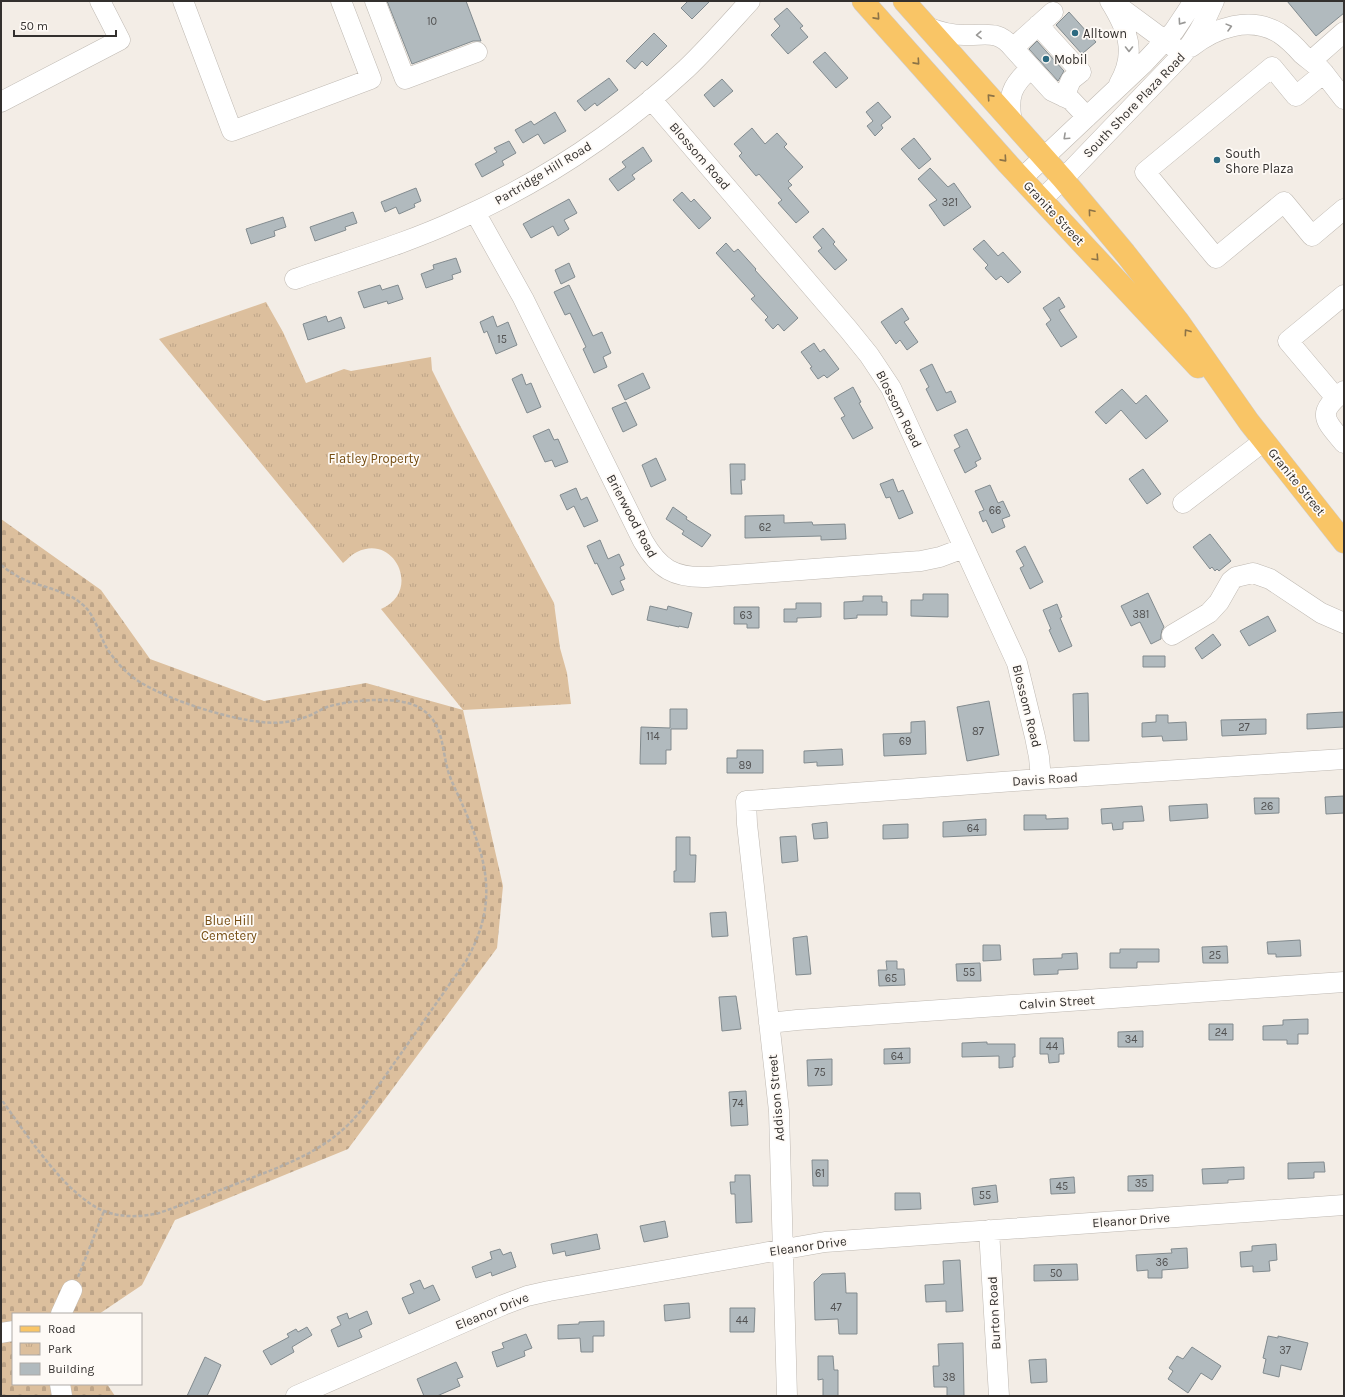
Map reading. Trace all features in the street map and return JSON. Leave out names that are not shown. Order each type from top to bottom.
[{"type":"main road","name":"Granite Street","points":[[863,1],[1021,179],[1249,422]]},
{"type":"main road","name":"Granite Street","points":[[904,1],[1063,179],[1111,236],[1179,322],[1249,422],[1344,542]]},
{"type":"street","points":[[1,102],[120,40],[100,1]]},
{"type":"street","points":[[183,1],[232,131],[371,79],[341,1]]},
{"type":"street","points":[[375,1],[405,79],[478,52]]},
{"type":"street","name":"Partridge Hill Road","points":[[296,279],[427,233],[475,212],[529,184],[566,162],[617,126],[651,99],[686,68],[750,1]]},
{"type":"street","points":[[1111,1],[1184,54],[1200,40],[1215,32],[1242,24],[1258,25],[1280,33],[1318,67],[1344,99]]},
{"type":"street","points":[[1111,1],[1124,27],[1129,42],[1127,64],[1115,90]]},
{"type":"street","name":"South Shore Plaza Road","points":[[1021,179],[1166,40],[1181,23],[1194,1]]},
{"type":"street","name":"South Shore Plaza Road","points":[[1041,200],[1184,54],[1203,24],[1214,1]]},
{"type":"street","points":[[1013,48],[1053,12]]},
{"type":"street","points":[[1038,25],[1081,72],[1071,80],[1064,97]]},
{"type":"street","points":[[927,27],[950,34],[998,36],[1007,41],[1052,91],[1071,100],[1087,117]]},
{"type":"street","points":[[1344,32],[1296,96],[1272,68],[1145,172],[1216,258],[1284,202],[1312,236],[1344,209]]},
{"type":"street","points":[[1012,122],[1010,109],[1012,92],[1020,78],[1031,68]]},
{"type":"street","name":"Blossom Road","points":[[651,99],[848,329],[869,355],[897,400],[1016,663],[1036,742],[1041,779]]},
{"type":"street","name":"Brierwood Road","points":[[475,212],[524,298],[643,541],[653,556],[664,568],[678,575],[687,577],[707,577],[921,561],[940,557],[964,548]]},
{"type":"street","points":[[1344,294],[1288,341],[1340,395],[1327,408],[1325,418],[1328,424],[1344,443]]},
{"type":"street","points":[[1183,503],[1264,441]]},
{"type":"street","points":[[1172,635],[1214,608],[1231,581],[1236,577],[1253,574],[1270,579],[1321,613],[1344,624]]},
{"type":"street","name":"Davis Road","points":[[746,801],[1041,779],[1344,759]]},
{"type":"street","name":"Addison Street","points":[[746,801],[747,824],[779,1111],[787,1396]]},
{"type":"street","name":"Calvin Street","points":[[769,1023],[805,1019],[1344,982]]},
{"type":"street","name":"Eleanor Drive","points":[[296,1396],[527,1296],[549,1291],[783,1249],[842,1241],[1344,1205]]},
{"type":"street","name":"Burton Road","points":[[989,1230],[999,1396]]},
{"type":"street","points":[[61,1313],[72,1290]]},
{"type":"street","points":[[1,1333],[12,1332]]},
{"type":"street","points":[[60,1385],[62,1396]]},
{"type":"path","points":[[1,565],[18,577],[67,595],[78,601],[92,616],[106,647],[130,675],[139,682],[157,691],[201,708],[240,719],[270,723],[307,717],[330,707],[365,701],[397,700],[405,701],[419,707],[431,717],[439,729],[449,773],[474,833],[483,863],[486,889],[482,925],[476,943],[460,971],[355,1118],[339,1134],[320,1147],[293,1161],[159,1213],[120,1216],[104,1211],[88,1202],[73,1190],[38,1149],[1,1098]]},
{"type":"path","points":[[72,1290],[84,1265],[104,1211]]},
{"type":"green space","name":"Flatley Property","points":[[266,302],[283,332],[306,383],[344,369],[351,371],[431,357],[432,370],[455,416],[554,603],[560,648],[567,673],[571,704],[463,710],[381,609],[393,601],[400,590],[401,578],[399,567],[392,557],[383,550],[371,548],[355,553],[343,563],[159,339]]},
{"type":"green space","name":"Blue Hill Cemetery","points":[[1,519],[101,590],[150,659],[264,701],[366,683],[463,710],[503,886],[497,948],[348,1149],[175,1220],[142,1285],[100,1313],[12,1313],[12,1385],[108,1385],[115,1396],[1,1396]]},
{"type":"building","points":[[387,1],[466,1],[481,41],[473,41],[412,64]]},
{"type":"building","points":[[688,1],[710,1],[692,19],[681,8]]},
{"type":"building","points":[[1287,1],[1344,1],[1344,13],[1316,36]]},
{"type":"building","points":[[787,8],[803,26],[800,28],[808,37],[788,54],[771,35],[780,26],[774,19]]},
{"type":"building","name":"Alltown","points":[[1069,12],[1096,42],[1082,54],[1056,25]]},
{"type":"building","points":[[654,33],[667,46],[647,66],[642,61],[635,69],[626,61]]},
{"type":"building","points":[[1037,41],[1064,71],[1058,81],[1029,49]]},
{"type":"building","points":[[825,52],[848,78],[836,88],[813,62]]},
{"type":"building","points":[[609,78],[618,90],[597,106],[595,103],[585,111],[577,101]]},
{"type":"building","points":[[722,79],[733,91],[714,107],[704,95]]},
{"type":"building","points":[[878,102],[891,117],[881,125],[883,128],[875,136],[867,126],[873,121],[866,112]]},
{"type":"building","points":[[555,112],[566,131],[544,144],[538,134],[523,143],[515,130],[531,121],[534,125]]},
{"type":"building","points":[[752,128],[765,144],[777,133],[787,144],[784,147],[803,167],[788,181],[792,185],[788,188],[809,212],[796,223],[778,203],[782,200],[759,174],[756,176],[739,156],[742,153],[734,144]]},
{"type":"building","points":[[914,138],[931,159],[919,169],[901,149]]},
{"type":"building","points":[[509,141],[516,153],[502,161],[504,165],[482,177],[475,164],[497,152],[494,148]]},
{"type":"building","points":[[643,147],[652,161],[632,175],[635,179],[618,191],[609,179],[626,167],[622,162]]},
{"type":"building","points":[[930,168],[948,187],[954,183],[971,207],[944,226],[929,205],[937,200],[918,179]]},
{"type":"building","points":[[416,188],[421,201],[414,204],[415,207],[399,214],[396,207],[385,212],[381,202]]},
{"type":"building","points":[[682,192],[691,202],[694,199],[711,218],[699,229],[673,200]]},
{"type":"building","points":[[569,199],[577,213],[564,220],[569,229],[558,236],[553,226],[531,238],[523,224]]},
{"type":"building","points":[[353,212],[357,223],[345,227],[346,230],[315,241],[310,227]]},
{"type":"building","points":[[283,217],[286,227],[274,231],[275,236],[251,244],[246,229]]},
{"type":"building","points":[[823,228],[835,242],[833,244],[847,260],[835,270],[818,251],[822,248],[813,237]]},
{"type":"building","points":[[984,240],[998,256],[1003,252],[1021,272],[1008,283],[1001,276],[996,280],[985,268],[988,265],[973,249]]},
{"type":"building","points":[[726,243],[734,252],[738,249],[798,318],[784,331],[778,324],[773,329],[765,320],[768,317],[751,299],[755,296],[716,253]]},
{"type":"building","points":[[456,258],[461,272],[452,275],[453,279],[426,288],[421,274],[434,269],[433,265]]},
{"type":"building","points":[[569,263],[575,277],[561,284],[555,270]]},
{"type":"building","points":[[380,285],[382,290],[398,285],[403,299],[388,304],[387,301],[364,308],[358,292]]},
{"type":"building","points":[[569,285],[593,336],[602,332],[611,353],[603,357],[607,367],[594,373],[583,349],[586,347],[570,313],[565,315],[554,292]]},
{"type":"building","points":[[1059,297],[1065,307],[1059,310],[1077,337],[1061,347],[1046,324],[1051,320],[1043,308]]},
{"type":"building","points":[[902,308],[909,319],[904,322],[918,342],[907,350],[900,340],[896,344],[881,322]]},
{"type":"building","points":[[326,316],[328,322],[341,317],[345,328],[308,340],[303,324]]},
{"type":"building","points":[[493,316],[497,327],[508,322],[517,345],[496,354],[487,331],[484,333],[480,322]]},
{"type":"building","points":[[814,343],[820,352],[824,349],[839,369],[827,378],[824,375],[818,379],[810,368],[812,367],[801,352]]},
{"type":"building","points":[[932,364],[946,393],[951,391],[956,402],[937,411],[926,389],[929,387],[920,370]]},
{"type":"building","points":[[643,373],[650,388],[625,400],[618,385]]},
{"type":"building","points":[[522,374],[526,385],[531,383],[541,407],[527,413],[512,379]]},
{"type":"building","points":[[853,387],[861,402],[859,403],[873,428],[853,439],[841,418],[845,416],[834,398]]},
{"type":"building","points":[[1122,389],[1136,404],[1146,395],[1168,421],[1146,439],[1121,410],[1106,424],[1095,412]]},
{"type":"building","points":[[626,402],[637,425],[623,432],[612,408]]},
{"type":"building","points":[[549,429],[554,440],[558,439],[568,462],[555,467],[552,460],[545,462],[533,436]]},
{"type":"building","points":[[967,429],[981,459],[975,462],[977,466],[965,473],[954,450],[960,447],[954,435]]},
{"type":"building","points":[[656,458],[666,480],[651,487],[642,465]]},
{"type":"building","points":[[730,464],[745,464],[745,480],[741,480],[742,494],[731,494]]},
{"type":"building","points":[[1143,469],[1161,494],[1147,504],[1129,479]]},
{"type":"building","points":[[893,479],[898,492],[903,490],[913,513],[899,519],[890,497],[886,498],[880,484]]},
{"type":"building","points":[[990,485],[998,503],[1003,501],[1010,516],[1002,519],[1005,527],[992,533],[986,520],[983,522],[979,512],[984,510],[975,491]]},
{"type":"building","points":[[576,488],[581,500],[587,497],[598,521],[584,527],[574,506],[567,510],[560,495]]},
{"type":"building","points":[[673,507],[687,517],[686,519],[711,535],[702,547],[682,534],[684,531],[666,519]]},
{"type":"building","points":[[784,515],[784,523],[812,522],[813,525],[845,524],[846,539],[821,540],[821,536],[745,538],[745,516]]},
{"type":"building","points":[[1210,534],[1231,561],[1219,571],[1217,569],[1215,571],[1212,567],[1210,569],[1193,547]]},
{"type":"building","points":[[600,540],[608,559],[619,554],[624,565],[620,567],[625,579],[620,581],[624,590],[612,595],[587,546]]},
{"type":"building","points":[[1025,546],[1043,582],[1030,589],[1020,568],[1024,566],[1016,551]]},
{"type":"building","points":[[1148,593],[1164,627],[1162,630],[1161,639],[1151,644],[1140,622],[1131,626],[1121,606]]},
{"type":"building","points":[[923,594],[948,594],[948,617],[911,616],[911,600],[923,600]]},
{"type":"building","points":[[863,596],[882,596],[882,602],[887,602],[887,615],[857,615],[857,618],[844,619],[844,602],[863,601]]},
{"type":"building","points":[[796,603],[821,603],[821,617],[797,618],[797,622],[784,622],[784,609],[796,609]]},
{"type":"building","points":[[1057,604],[1062,617],[1060,618],[1072,646],[1059,652],[1049,630],[1051,629],[1043,610]]},
{"type":"building","points":[[650,606],[667,610],[668,606],[692,613],[688,628],[647,620]]},
{"type":"building","points":[[734,607],[759,607],[759,628],[747,628],[747,624],[734,624]]},
{"type":"building","points":[[1268,616],[1276,631],[1249,646],[1240,631]]},
{"type":"building","points":[[1213,634],[1221,645],[1202,659],[1195,648]]},
{"type":"building","points":[[1143,656],[1165,656],[1165,667],[1143,667]]},
{"type":"building","points":[[1088,693],[1089,741],[1074,741],[1073,694]]},
{"type":"building","points":[[989,701],[999,755],[967,761],[957,707]]},
{"type":"building","points":[[670,709],[687,709],[687,729],[671,729],[671,750],[666,750],[666,764],[640,764],[641,727],[670,728]]},
{"type":"building","points":[[1344,712],[1344,727],[1307,729],[1307,714]]},
{"type":"building","points":[[1156,715],[1168,715],[1168,723],[1186,722],[1187,740],[1163,741],[1162,736],[1142,737],[1142,723],[1156,722]]},
{"type":"building","points":[[1266,719],[1266,734],[1222,736],[1221,720]]},
{"type":"building","points":[[925,721],[926,754],[884,756],[883,734],[911,733],[911,722]]},
{"type":"building","points":[[842,749],[843,765],[817,766],[817,762],[804,763],[804,751]]},
{"type":"building","points":[[737,750],[763,750],[763,773],[727,773],[727,758],[737,758]]},
{"type":"building","points":[[1344,796],[1344,813],[1326,814],[1325,797]]},
{"type":"building","points":[[1254,798],[1279,798],[1279,813],[1255,814]]},
{"type":"building","points":[[1207,804],[1208,818],[1170,821],[1169,806]]},
{"type":"building","points":[[1142,806],[1144,821],[1123,822],[1123,829],[1113,830],[1112,823],[1102,824],[1101,809]]},
{"type":"building","points":[[1024,815],[1046,815],[1046,819],[1068,818],[1068,829],[1024,830]]},
{"type":"building","points":[[986,819],[986,835],[943,837],[943,822]]},
{"type":"building","points":[[827,822],[828,838],[814,839],[812,824]]},
{"type":"building","points":[[908,824],[908,838],[883,839],[883,825]]},
{"type":"building","points":[[796,836],[798,861],[782,863],[780,837]]},
{"type":"building","points":[[676,837],[690,837],[690,855],[696,855],[695,882],[674,882],[674,871],[676,871]]},
{"type":"building","points":[[726,912],[728,936],[712,937],[710,913]]},
{"type":"building","points":[[807,936],[811,974],[796,975],[793,938]]},
{"type":"building","points":[[1300,940],[1301,956],[1276,957],[1276,954],[1268,954],[1267,942]]},
{"type":"building","points":[[983,945],[1000,945],[1001,960],[983,961]]},
{"type":"building","points":[[1227,946],[1228,963],[1203,963],[1202,947]]},
{"type":"building","points":[[1120,949],[1159,949],[1159,962],[1137,962],[1137,968],[1110,968],[1110,953],[1120,953]]},
{"type":"building","points":[[1077,953],[1078,969],[1058,970],[1058,974],[1034,975],[1033,959],[1062,958],[1062,954]]},
{"type":"building","points":[[886,961],[897,961],[897,969],[904,969],[905,985],[879,986],[878,970],[887,970]]},
{"type":"building","points":[[980,963],[981,981],[957,981],[956,964]]},
{"type":"building","points":[[736,996],[741,1029],[722,1031],[719,997]]},
{"type":"building","points":[[1308,1019],[1308,1034],[1298,1034],[1298,1044],[1287,1044],[1287,1040],[1263,1040],[1263,1026],[1283,1025],[1283,1020]]},
{"type":"building","points":[[1209,1024],[1233,1024],[1233,1040],[1209,1040]]},
{"type":"building","points":[[1143,1031],[1143,1047],[1118,1047],[1118,1032]]},
{"type":"building","points":[[1040,1038],[1063,1038],[1064,1054],[1059,1054],[1059,1062],[1049,1063],[1048,1054],[1040,1054]]},
{"type":"building","points":[[987,1042],[987,1044],[1015,1044],[1013,1067],[999,1068],[999,1056],[962,1057],[962,1043]]},
{"type":"building","points":[[910,1048],[910,1063],[884,1064],[884,1049]]},
{"type":"building","points":[[832,1059],[832,1085],[808,1086],[807,1060]]},
{"type":"building","points":[[746,1091],[748,1125],[731,1126],[729,1092]]},
{"type":"building","points":[[812,1160],[828,1160],[828,1186],[813,1186]]},
{"type":"building","points":[[1324,1162],[1325,1172],[1314,1172],[1314,1178],[1288,1179],[1288,1163]]},
{"type":"building","points":[[1244,1167],[1244,1179],[1228,1180],[1228,1183],[1203,1184],[1202,1169]]},
{"type":"building","points":[[735,1175],[750,1175],[752,1222],[736,1223],[735,1194],[731,1194],[730,1182],[735,1182]]},
{"type":"building","points":[[1153,1175],[1153,1191],[1128,1191],[1128,1176]]},
{"type":"building","points":[[1074,1177],[1075,1193],[1051,1194],[1050,1179]]},
{"type":"building","points":[[996,1185],[998,1202],[974,1205],[972,1188]]},
{"type":"building","points":[[895,1193],[920,1193],[921,1209],[895,1210]]},
{"type":"building","points":[[665,1221],[668,1237],[644,1242],[640,1226]]},
{"type":"building","points":[[597,1234],[600,1249],[566,1256],[565,1251],[553,1254],[551,1244]]},
{"type":"building","points":[[1276,1244],[1277,1260],[1269,1261],[1270,1271],[1253,1272],[1253,1266],[1241,1267],[1240,1252],[1252,1251],[1252,1246]]},
{"type":"building","points":[[1187,1248],[1188,1268],[1162,1270],[1162,1278],[1148,1278],[1148,1270],[1137,1271],[1136,1255],[1172,1253],[1171,1249]]},
{"type":"building","points":[[500,1249],[503,1255],[511,1252],[516,1267],[492,1276],[491,1272],[476,1278],[472,1267],[492,1259],[490,1252]]},
{"type":"building","points":[[960,1260],[963,1311],[946,1312],[946,1301],[926,1302],[925,1285],[944,1284],[943,1261]]},
{"type":"building","points":[[1077,1264],[1078,1280],[1034,1281],[1034,1265]]},
{"type":"building","points":[[845,1273],[846,1293],[857,1293],[857,1334],[839,1334],[838,1319],[815,1320],[814,1282],[822,1274]]},
{"type":"building","points":[[420,1280],[424,1289],[433,1285],[440,1300],[409,1314],[402,1298],[414,1293],[410,1284]]},
{"type":"building","points":[[689,1303],[690,1318],[665,1321],[664,1305]]},
{"type":"building","points":[[730,1308],[755,1308],[754,1332],[730,1332]]},
{"type":"building","points":[[367,1311],[372,1324],[359,1330],[362,1337],[338,1347],[331,1330],[341,1325],[337,1317],[347,1313],[349,1319]]},
{"type":"building","points":[[604,1321],[604,1336],[593,1336],[593,1352],[581,1352],[580,1338],[558,1339],[558,1325]]},
{"type":"building","points":[[307,1327],[312,1335],[292,1347],[294,1352],[271,1365],[263,1351],[289,1337],[287,1334],[296,1329],[298,1332]]},
{"type":"building","points":[[526,1334],[532,1348],[524,1351],[525,1356],[497,1367],[492,1352],[504,1348],[502,1343]]},
{"type":"building","points":[[1268,1336],[1278,1338],[1278,1336],[1308,1343],[1301,1370],[1281,1365],[1279,1377],[1263,1373],[1266,1359],[1263,1358]]},
{"type":"building","points":[[963,1343],[964,1396],[947,1396],[947,1387],[934,1387],[933,1366],[939,1366],[938,1344]]},
{"type":"building","points":[[1192,1347],[1221,1366],[1212,1380],[1201,1373],[1188,1393],[1168,1379],[1173,1371],[1169,1368],[1177,1356],[1183,1359]]},
{"type":"building","points":[[818,1356],[833,1356],[834,1370],[838,1370],[838,1396],[823,1396],[823,1379],[818,1380]]},
{"type":"building","points":[[205,1357],[221,1365],[215,1379],[207,1396],[187,1396]]},
{"type":"building","points":[[1046,1359],[1047,1382],[1031,1383],[1029,1360]]},
{"type":"building","points":[[456,1362],[463,1377],[457,1379],[460,1386],[437,1396],[424,1396],[417,1379]]},
{"type":"place","name":"Alltown","points":[[1075,33]]},
{"type":"place","name":"Mobil","points":[[1046,59]]},
{"type":"place","name":"South Shore Plaza","points":[[1217,160]]}]
